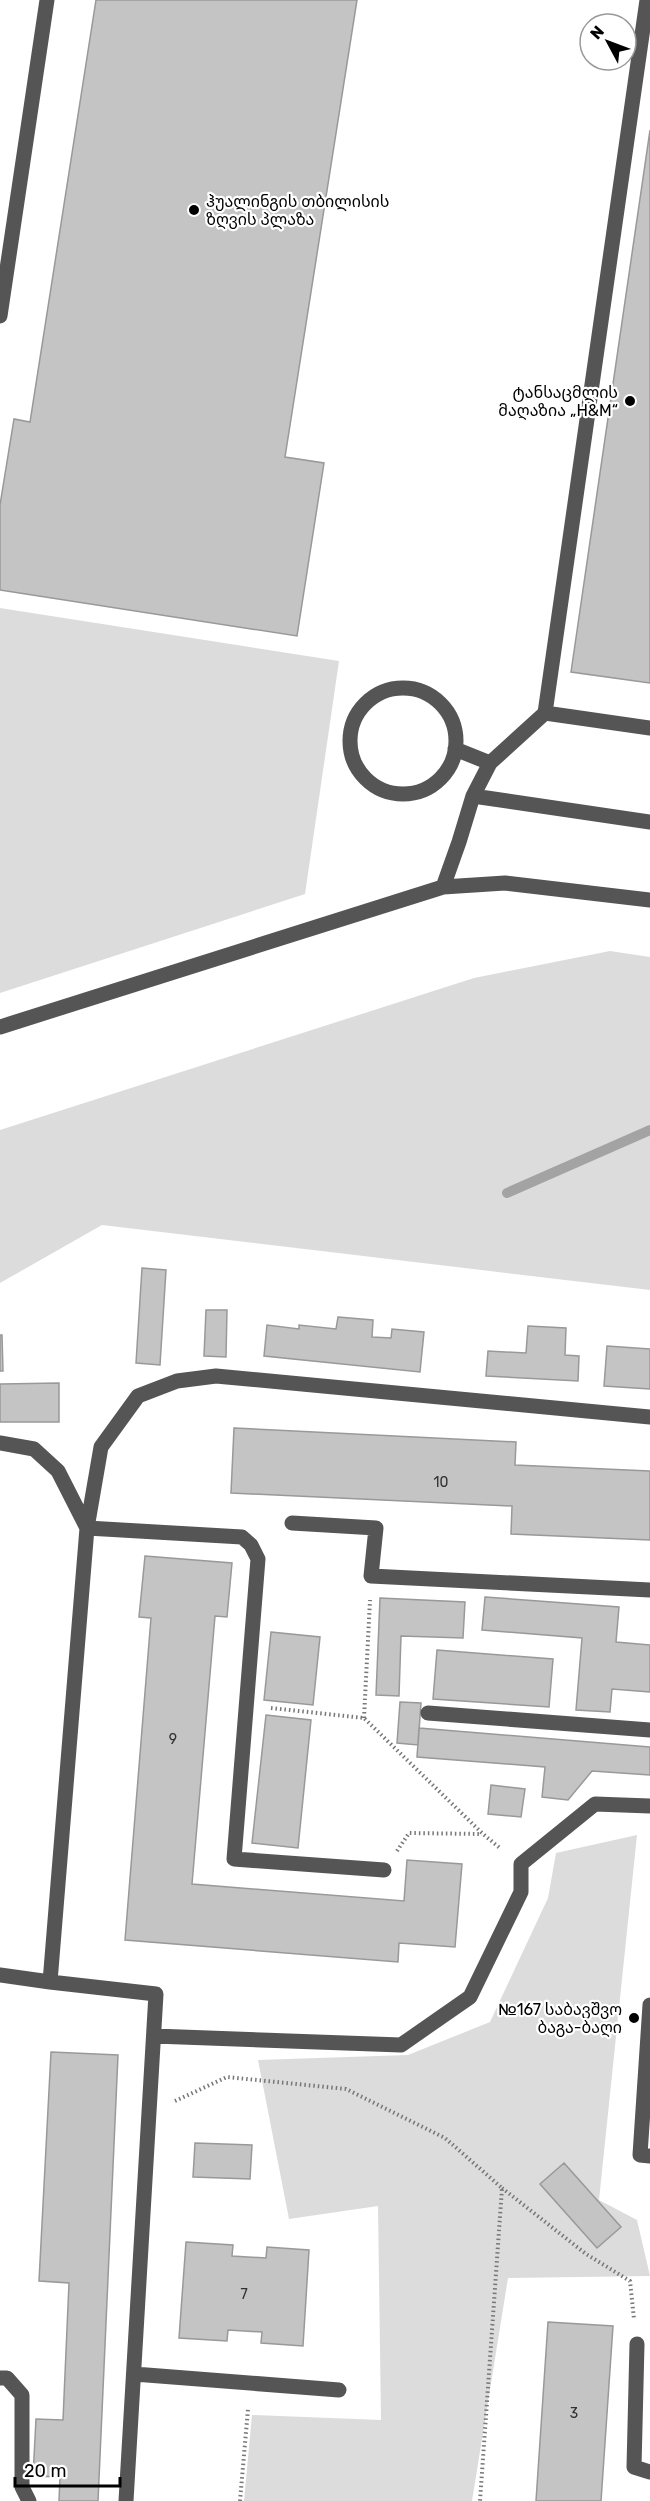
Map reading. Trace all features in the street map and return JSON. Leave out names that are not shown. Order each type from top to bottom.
[{"type":"street","points":[[0,316],[47,0]]},
{"type":"street","points":[[443,887],[472,796],[490,763],[545,713],[646,44],[647,0]]},
{"type":"street","points":[[406,688],[423,692],[438,701],[449,715],[455,732],[455,749],[450,767],[439,780],[424,790],[407,795],[389,793],[373,786],[360,774],[352,759],[350,742],[352,724],[360,709],[381,693],[406,688]]},
{"type":"street","points":[[545,713],[650,728]]},
{"type":"street","points":[[455,749],[490,763]]},
{"type":"street","points":[[472,796],[650,822]]},
{"type":"street","points":[[0,1027],[443,887],[505,883],[650,900]]},
{"type":"street","points":[[50,1982],[87,1528],[101,1447],[138,1396],[177,1381],[216,1376],[650,1417]]},
{"type":"street","points":[[0,1443],[34,1449],[58,1470],[87,1528]]},
{"type":"street","points":[[292,1523],[376,1528],[371,1576],[650,1590]]},
{"type":"street","points":[[87,1528],[242,1537],[251,1545],[258,1559],[234,1859],[384,1870]]},
{"type":"street","points":[[428,1713],[650,1730]]},
{"type":"street","points":[[154,2036],[401,2045],[470,1997],[521,1892],[521,1864],[595,1804],[650,1806]]},
{"type":"street","points":[[0,1975],[156,1994],[126,2501]]},
{"type":"street","points":[[650,2005],[640,2155],[650,2156]]},
{"type":"street","points":[[637,2344],[634,2467],[650,2472]]},
{"type":"street","points":[[134,2374],[339,2390]]},
{"type":"street","points":[[0,2378],[7,2378],[22,2395],[22,2487],[29,2501]]},
{"type":"path","points":[[364,1718],[371,1576]]},
{"type":"path","points":[[246,1705],[364,1718],[483,1834],[521,1864]]},
{"type":"path","points":[[384,1870],[409,1833],[483,1834]]},
{"type":"path","points":[[149,2114],[227,2077],[346,2089],[445,2138],[502,2188],[586,2254],[630,2281],[637,2344]]},
{"type":"path","points":[[480,2501],[502,2188]]},
{"type":"path","points":[[240,2501],[250,2383]]},
{"type":"shaded area","points":[[0,608],[339,661],[305,894],[0,993]]},
{"type":"shaded area","points":[[610,951],[650,957],[650,1290],[102,1225],[0,1283],[0,1130],[474,978]]},
{"type":"shaded area","points":[[637,1835],[599,2200],[637,2220],[650,2276],[508,2278],[472,2501],[244,2501],[252,2415],[381,2420],[378,2206],[289,2219],[258,2060],[408,2055],[490,2022],[548,1898],[556,1853]]},
{"type":"building","name":"ჰუალინგის თბილისის ზღვის პლაზა","points":[[96,0],[357,0],[285,457],[324,463],[297,636],[0,590],[0,505],[14,419],[30,422]]},
{"type":"building","name":"ტანსაცმლის მაღაზია „H&M“","points":[[650,130],[650,683],[571,672]]},
{"type":"building","points":[[142,1268],[166,1270],[160,1365],[136,1363]]},
{"type":"building","points":[[206,1310],[227,1310],[226,1357],[204,1356]]},
{"type":"building","points":[[338,1317],[373,1320],[372,1337],[391,1338],[392,1329],[424,1332],[420,1372],[264,1356],[267,1325],[299,1329],[299,1325],[336,1329]]},
{"type":"building","points":[[528,1326],[566,1328],[565,1355],[579,1356],[578,1381],[486,1376],[488,1351],[526,1353]]},
{"type":"building","points":[[0,1335],[2,1335],[3,1371],[0,1371]]},
{"type":"building","points":[[607,1346],[650,1349],[650,1389],[604,1386]]},
{"type":"building","points":[[59,1383],[59,1422],[0,1422],[0,1384]]},
{"type":"building","points":[[234,1428],[516,1442],[515,1465],[650,1471],[650,1540],[511,1534],[512,1506],[231,1493]]},
{"type":"building","points":[[145,1556],[232,1563],[227,1617],[215,1616],[192,1884],[404,1901],[407,1860],[462,1864],[455,1947],[399,1943],[398,1962],[125,1940],[151,1618],[139,1617]]},
{"type":"building","points":[[485,1597],[619,1607],[616,1642],[650,1645],[650,1692],[612,1689],[610,1712],[576,1710],[582,1638],[482,1630]]},
{"type":"building","points":[[380,1598],[465,1602],[463,1638],[401,1636],[399,1696],[376,1695]]},
{"type":"building","points":[[271,1632],[320,1637],[313,1705],[264,1700]]},
{"type":"building","points":[[437,1650],[553,1659],[549,1707],[433,1699]]},
{"type":"building","points":[[400,1702],[421,1703],[418,1745],[397,1743]]},
{"type":"building","points":[[266,1715],[311,1720],[298,1848],[252,1843]]},
{"type":"building","points":[[419,1728],[650,1747],[650,1775],[592,1771],[568,1800],[542,1797],[545,1767],[417,1757]]},
{"type":"building","points":[[491,1785],[525,1789],[521,1817],[488,1814]]},
{"type":"building","points":[[51,2052],[118,2055],[98,2501],[59,2501],[60,2477],[33,2476],[36,2419],[63,2420],[69,2283],[39,2281]]},
{"type":"building","points":[[195,2143],[252,2145],[250,2179],[193,2177]]},
{"type":"building","points":[[564,2163],[621,2227],[597,2248],[540,2184]]},
{"type":"building","points":[[186,2242],[233,2245],[232,2256],[266,2258],[267,2247],[309,2250],[303,2346],[261,2343],[262,2332],[228,2330],[227,2341],[179,2338]]},
{"type":"building","points":[[548,2322],[613,2326],[601,2501],[536,2501]]},
{"type":"waterway","points":[[507,1193],[650,1130]]},
{"type":"place","name":"ჰუალინგის თბილისის ზღვის პლაზა","points":[[194,210]]},
{"type":"place","name":"ტანსაცმლის მაღაზია „H&M“","points":[[630,401]]},
{"type":"place","name":"№167 საბავშვო ბაგა-ბაღი","points":[[634,2018]]}]
